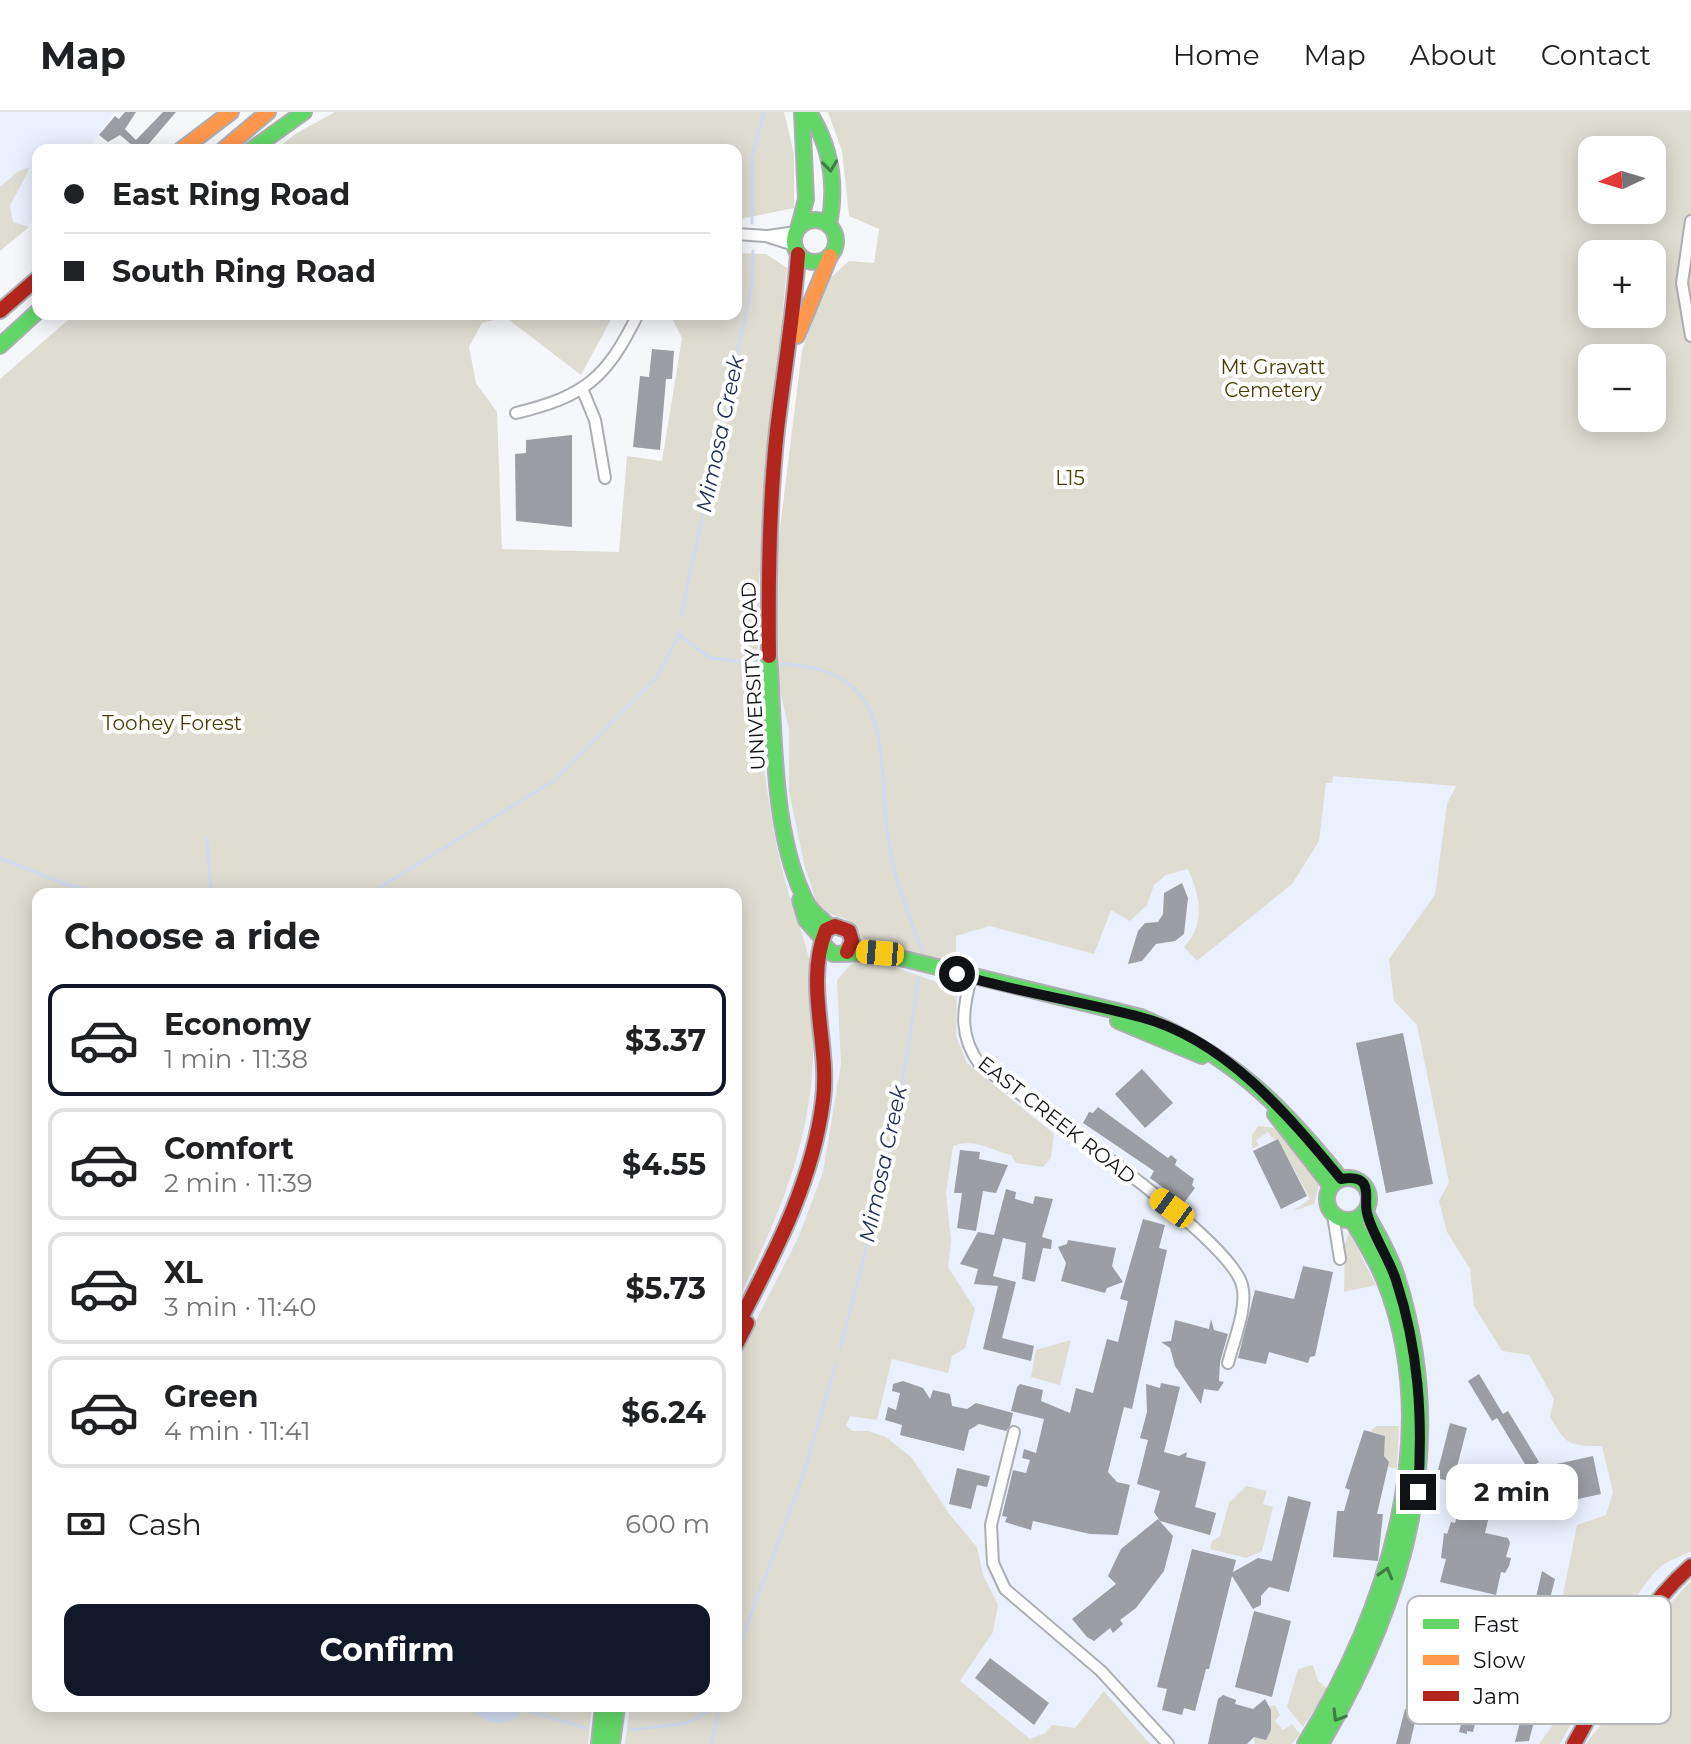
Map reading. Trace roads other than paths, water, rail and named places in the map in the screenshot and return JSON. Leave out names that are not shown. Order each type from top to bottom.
[{"type":"main road","points":[[200,133],[212,112]]},
{"type":"main road","points":[[188,144],[231,112]]},
{"type":"main road","points":[[230,144],[268,112]]},
{"type":"main road","points":[[259,144],[304,112]]},
{"type":"main road","name":"UNIVERSITY ROAD","points":[[802,112],[807,187],[797,239],[788,363],[777,431],[767,606],[780,802],[806,920],[825,936]]},
{"type":"main road","points":[[809,112],[819,126],[829,154],[833,188],[829,224],[837,241],[830,256],[811,262],[797,239],[817,219],[829,224]]},
{"type":"main road","name":"UNIVERSITY ROAD","points":[[788,363],[830,256]]},
{"type":"main road","points":[[0,311],[32,283]]},
{"type":"main road","points":[[0,346],[32,317]]},
{"type":"main road","points":[[18,331],[41,320]]},
{"type":"main road","points":[[825,936],[845,928],[851,936],[880,953],[1137,1026],[1210,1060],[1284,1123],[1336,1182]]},
{"type":"main road","points":[[825,936],[827,952],[880,953]]},
{"type":"main road","points":[[742,1316],[793,1211],[817,1130],[825,1065],[818,965],[825,936]]},
{"type":"main road","points":[[742,1332],[794,1223],[812,1173],[830,1082],[827,974],[844,954],[851,936]]},
{"type":"main road","points":[[971,978],[989,980],[1095,1009],[1141,1017],[1196,1043],[1251,1081],[1293,1119],[1336,1182]]},
{"type":"main road","points":[[1321,1744],[1355,1689],[1375,1645],[1400,1575],[1418,1492],[1420,1405],[1416,1355],[1394,1276],[1365,1211],[1369,1198],[1365,1186],[1357,1179],[1336,1182]]},
{"type":"main road","points":[[1305,1744],[1348,1675],[1374,1613],[1393,1549],[1407,1472],[1408,1395],[1397,1319],[1369,1248],[1327,1203],[1336,1182]]},
{"type":"main road","points":[[1344,1219],[1365,1211]]},
{"type":"main road","points":[[1658,1596],[1670,1581],[1691,1566]]},
{"type":"main road","points":[[599,1744],[602,1712]]},
{"type":"main road","points":[[612,1744],[616,1712]]},
{"type":"main road","points":[[1574,1744],[1585,1724]]},
{"type":"street","points":[[1691,221],[1682,283],[1691,336]]},
{"type":"street","points":[[742,234],[797,239]]},
{"type":"street","points":[[516,413],[559,403],[583,391],[603,370],[634,320]]},
{"type":"street","points":[[583,391],[595,420],[605,478]]},
{"type":"street","name":"EAST CREEK ROAD","points":[[971,978],[962,1015],[963,1029],[980,1065],[1186,1219],[1240,1280],[1243,1301],[1228,1363]]},
{"type":"street","points":[[1014,1432],[991,1525],[993,1563],[1005,1589],[1024,1609],[1101,1671],[1168,1744]]},
{"type":"water","points":[[475,1712],[520,1712],[520,1715],[502,1723],[490,1722]]},
{"type":"waterway","name":"Mimosa Creek","points":[[752,223],[752,157],[764,112]]},
{"type":"waterway","name":"Mimosa Creek","points":[[681,616],[752,284],[753,251]]},
{"type":"waterway","name":"Mimosa Creek","points":[[680,631],[679,635],[710,658],[761,664]]},
{"type":"waterway","points":[[379,888],[553,781],[656,678],[679,635]]},
{"type":"waterway","name":"Mimosa Creek","points":[[782,664],[820,670],[847,683],[865,701],[875,724],[881,751],[892,858],[922,950]]},
{"type":"waterway","points":[[207,838],[211,888]]},
{"type":"waterway","points":[[0,858],[81,888]]},
{"type":"waterway","name":"Mimosa Creek","points":[[840,1349],[886,1165],[918,978]]},
{"type":"waterway","name":"Mimosa Creek","points":[[742,1639],[802,1479],[836,1363]]},
{"type":"waterway","name":"Mimosa Creek","points":[[531,1712],[586,1728]]},
{"type":"waterway","name":"Mimosa Creek","points":[[631,1730],[687,1723],[706,1712]]},
{"type":"waterway","name":"Mimosa Creek","points":[[711,1744],[719,1712]]},
{"type":"park label","name":"Mt Gravatt Cemetery","points":[[1273,378]]},
{"type":"park label","name":"L15","points":[[1070,478]]},
{"type":"park label","name":"Toohey Forest","points":[[172,723]]}]
